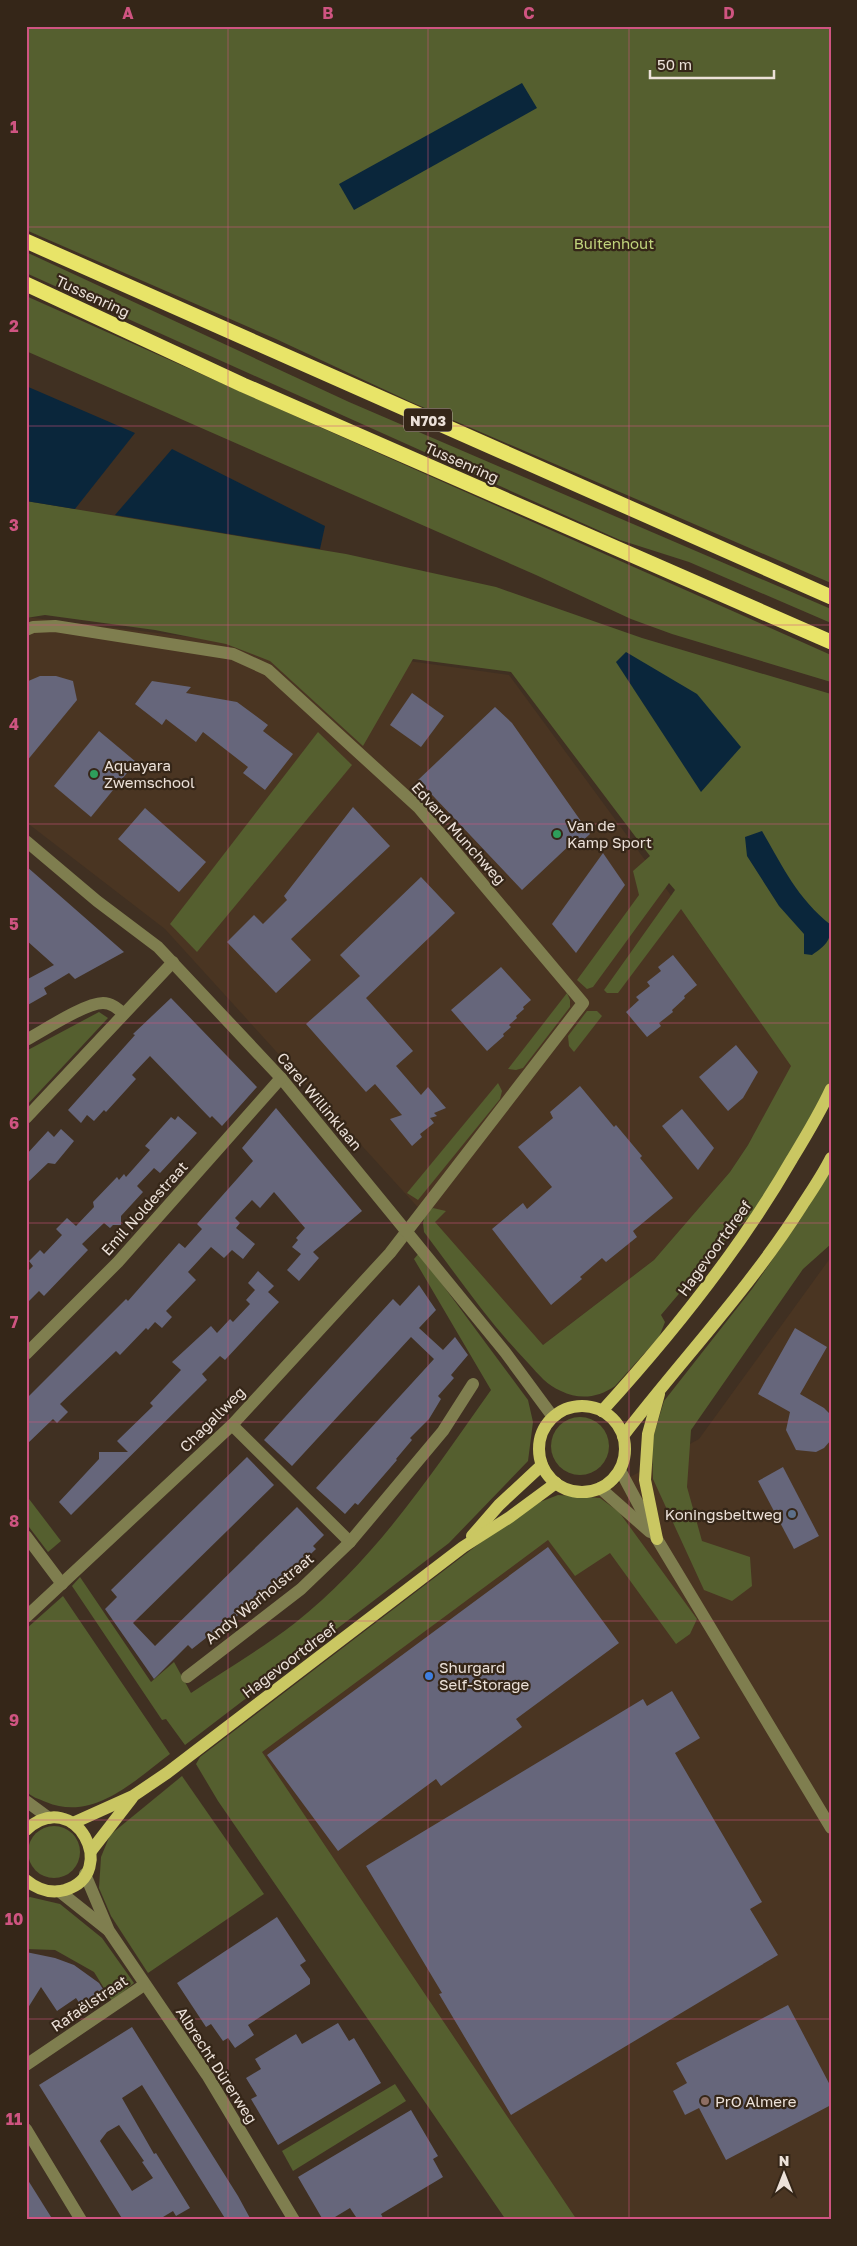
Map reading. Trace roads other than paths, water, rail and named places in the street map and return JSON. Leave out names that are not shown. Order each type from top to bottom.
[{"type":"highway","name":"Tussenring","points":[[26,241],[831,597]]},
{"type":"highway","name":"Tussenring","points":[[26,284],[252,389],[831,642]]},
{"type":"main road","name":"Hagevoortdreef","points":[[602,1411],[653,1355],[710,1283],[772,1194],[831,1089]]},
{"type":"main road","points":[[623,1436],[661,1387],[731,1306],[783,1237],[831,1158]]},
{"type":"main road","points":[[658,1539],[645,1480],[648,1434],[661,1387]]},
{"type":"main road","points":[[576,1406],[590,1406],[602,1411],[615,1422],[623,1436],[625,1453],[620,1470],[612,1480],[600,1488],[577,1492],[566,1489],[556,1483],[542,1466],[539,1453],[540,1440],[545,1428],[553,1417],[564,1410],[576,1406]]},
{"type":"main road","name":"Hagevoortdreef","points":[[462,1547],[499,1505],[542,1466]]},
{"type":"main road","name":"Hagevoortdreef","points":[[73,1823],[133,1796],[167,1773],[462,1547],[510,1517],[556,1483]]},
{"type":"main road","name":"Hagevoortdreef","points":[[91,1851],[133,1796]]},
{"type":"main road","points":[[26,1830],[37,1821],[61,1818],[73,1823],[88,1840],[91,1851],[89,1867],[85,1874],[69,1888],[59,1891],[42,1890],[29,1885]]},
{"type":"street","name":"Edvard Munchweg","points":[[26,630],[33,627],[55,626],[233,654],[268,670],[418,806],[583,1003],[408,1231]]},
{"type":"street","name":"Carel Willinklaan","points":[[26,841],[96,901],[158,947],[281,1078],[408,1231],[505,1352],[553,1417]]},
{"type":"street","points":[[26,1118],[173,962]]},
{"type":"street","points":[[26,1040],[88,1006],[102,1003],[113,1005],[123,1013]]},
{"type":"street","name":"Emil Noldestraat","points":[[26,1354],[118,1262],[281,1078]]},
{"type":"street","name":"Chagallweg","points":[[26,1617],[232,1425],[408,1231]]},
{"type":"street","name":"Andy Warholstraat","points":[[186,1676],[301,1589],[350,1542],[443,1431],[473,1384]]},
{"type":"street","points":[[232,1425],[350,1542]]},
{"type":"street","points":[[620,1470],[658,1539],[831,1828]]},
{"type":"street","points":[[600,1488],[658,1539]]},
{"type":"street","points":[[26,1536],[62,1584]]},
{"type":"street","points":[[26,1801],[49,1818]]},
{"type":"street","name":"Albrecht Dürerweg","points":[[85,1874],[109,1931],[207,2075],[294,2220]]},
{"type":"street","name":"Albrecht Dürerweg","points":[[59,1891],[109,1931]]},
{"type":"street","name":"Rafaëlstraat","points":[[26,2065],[144,1985]]},
{"type":"street","points":[[26,2129],[81,2220]]},
{"type":"water","points":[[522,83],[537,108],[354,210],[339,184]]},
{"type":"water","points":[[26,386],[135,433],[75,509],[26,501]]},
{"type":"water","points":[[172,449],[325,526],[320,549],[115,515]]},
{"type":"water","points":[[626,652],[697,694],[741,747],[701,792],[616,662]]},
{"type":"water","points":[[762,831],[800,893],[819,915],[831,925],[830,935],[826,943],[812,955],[804,954],[804,934],[779,906],[747,856],[745,837]]},
{"type":"place","name":"Aquayara Zwemschool","points":[[94,774]]},
{"type":"place","name":"Van de Kamp Sport","points":[[557,834]]},
{"type":"place","name":"Koningsbeltweg","points":[[792,1514]]},
{"type":"place","name":"Shurgard Self-Storage","points":[[429,1676]]},
{"type":"place","name":"PrO Almere","points":[[705,2101]]},
{"type":"park label","name":"Buitenhout","points":[[614,243]]}]
